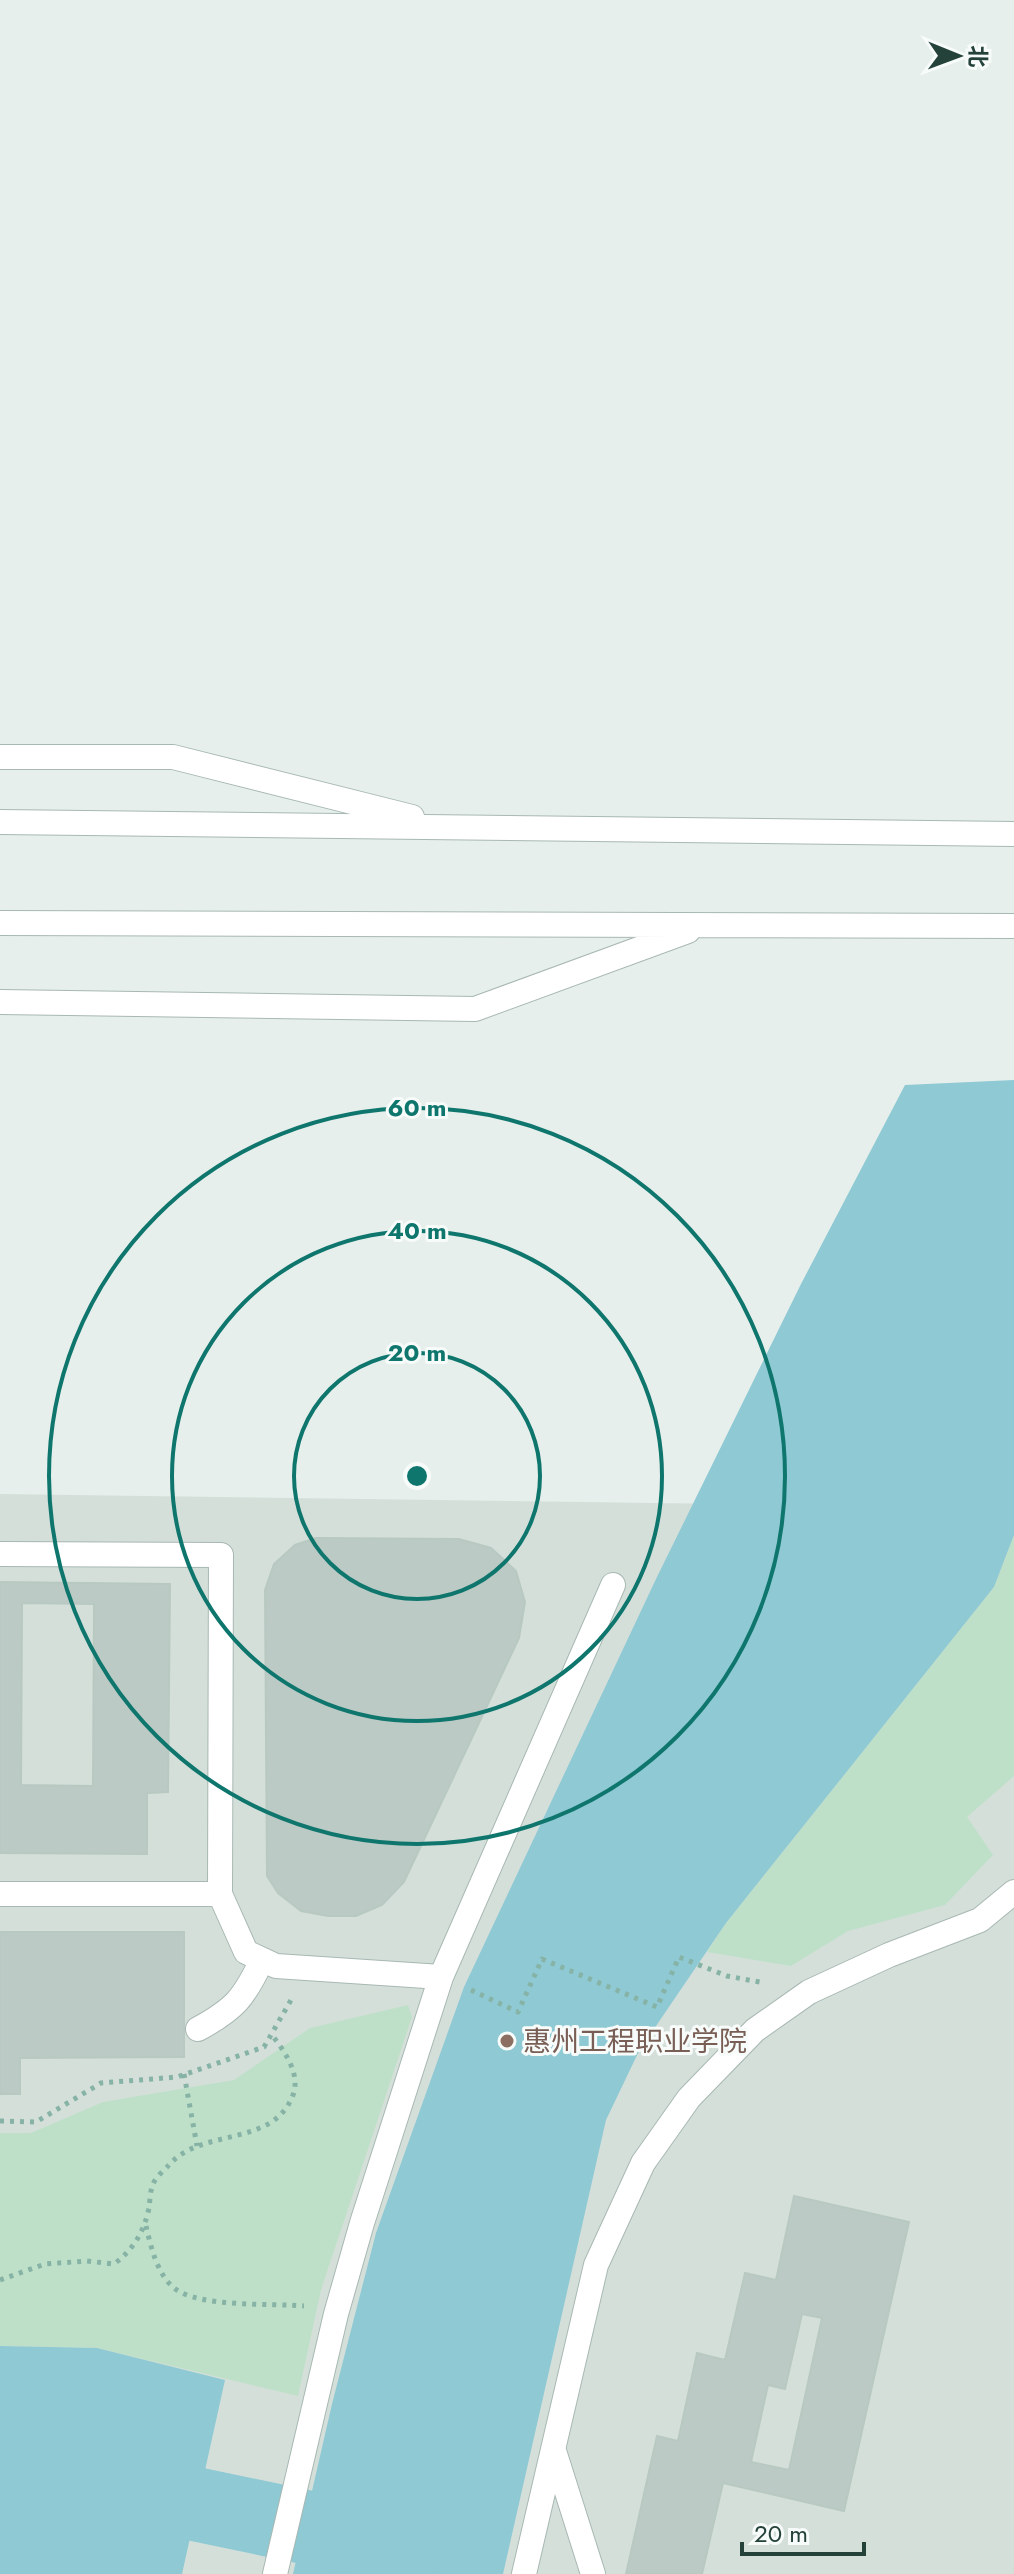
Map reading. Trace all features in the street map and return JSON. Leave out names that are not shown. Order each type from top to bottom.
[{"type":"street","points":[[0,757],[173,757],[453,827]]},
{"type":"street","points":[[0,822],[1008,832]]},
{"type":"street","points":[[0,923],[1008,928]]},
{"type":"street","points":[[0,1002],[475,1009],[704,925]]},
{"type":"street","points":[[0,1554],[221,1555],[220,1894],[246,1952],[276,1966],[441,1977]]},
{"type":"street","points":[[275,2574],[336,2314],[441,1977],[613,1585]]},
{"type":"street","points":[[524,2574],[596,2265],[643,2163],[689,2098],[755,2030],[809,1992],[889,1955],[980,1920],[1014,1892]]},
{"type":"street","points":[[0,1894],[220,1894]]},
{"type":"street","points":[[198,2029],[226,2014],[247,1991],[262,1960]]},
{"type":"street","points":[[553,2449],[593,2574]]},
{"type":"path","points":[[441,1977],[518,2012],[542,1959],[657,2007],[679,1957],[727,1976]]},
{"type":"path","points":[[0,2121],[36,2122],[101,2083],[184,2074],[264,2047],[309,1968]]},
{"type":"path","points":[[0,2280],[45,2264],[87,2261],[114,2264],[129,2253],[146,2225],[153,2184],[172,2161],[197,2146],[232,2139],[264,2127],[288,2109],[296,2086],[286,2052],[271,2034]]},
{"type":"path","points":[[184,2074],[197,2146]]},
{"type":"path","points":[[146,2225],[155,2260],[175,2288],[207,2301],[305,2306],[336,2314]]},
{"type":"shaded area","name":"惠州工程职业学院","points":[[0,1494],[1014,1508],[1014,2574],[0,2574]]},
{"type":"green space","points":[[1014,1535],[1014,1776],[967,1817],[993,1855],[945,1905],[848,1931],[791,1966],[707,1952],[726,1923],[994,1587]]},
{"type":"green space","points":[[408,2005],[412,2017],[321,2290],[298,2396],[97,2348],[0,2346],[0,2133],[31,2133],[103,2102],[234,2080],[310,2028]]},
{"type":"water","points":[[1014,1080],[1014,1535],[994,1587],[726,1923],[639,2051],[606,2120],[503,2574],[293,2574],[376,2233],[464,1987],[656,1579],[801,1284],[905,1085]]},
{"type":"water","points":[[0,2346],[97,2348],[225,2380],[182,2574],[0,2574]]},
{"type":"building","points":[[316,1538],[459,1539],[491,1548],[516,1571],[525,1602],[519,1638],[404,1882],[382,1905],[356,1916],[328,1916],[301,1911],[278,1893],[267,1876],[265,1590],[274,1564],[295,1545]]},
{"type":"building","points":[[0,1582],[170,1584],[168,1792],[147,1793],[147,1854],[0,1853]],"holes":[[[22,1603],[94,1604],[93,1786],[21,1785]]]},
{"type":"building","points":[[0,1932],[184,1932],[184,2057],[20,2058],[20,2094],[0,2094]]},
{"type":"building","points":[[794,2196],[909,2222],[844,2511],[723,2483],[702,2574],[626,2574],[657,2436],[678,2441],[697,2353],[725,2360],[745,2273],[776,2280]],"holes":[[[802,2314],[822,2318],[789,2470],[751,2462],[768,2385],[785,2389]]]},
{"type":"waterway","points":[[0,2493],[166,2498],[406,2548]]},
{"type":"place","name":"惠州工程职业学院","points":[[507,2041]]}]
